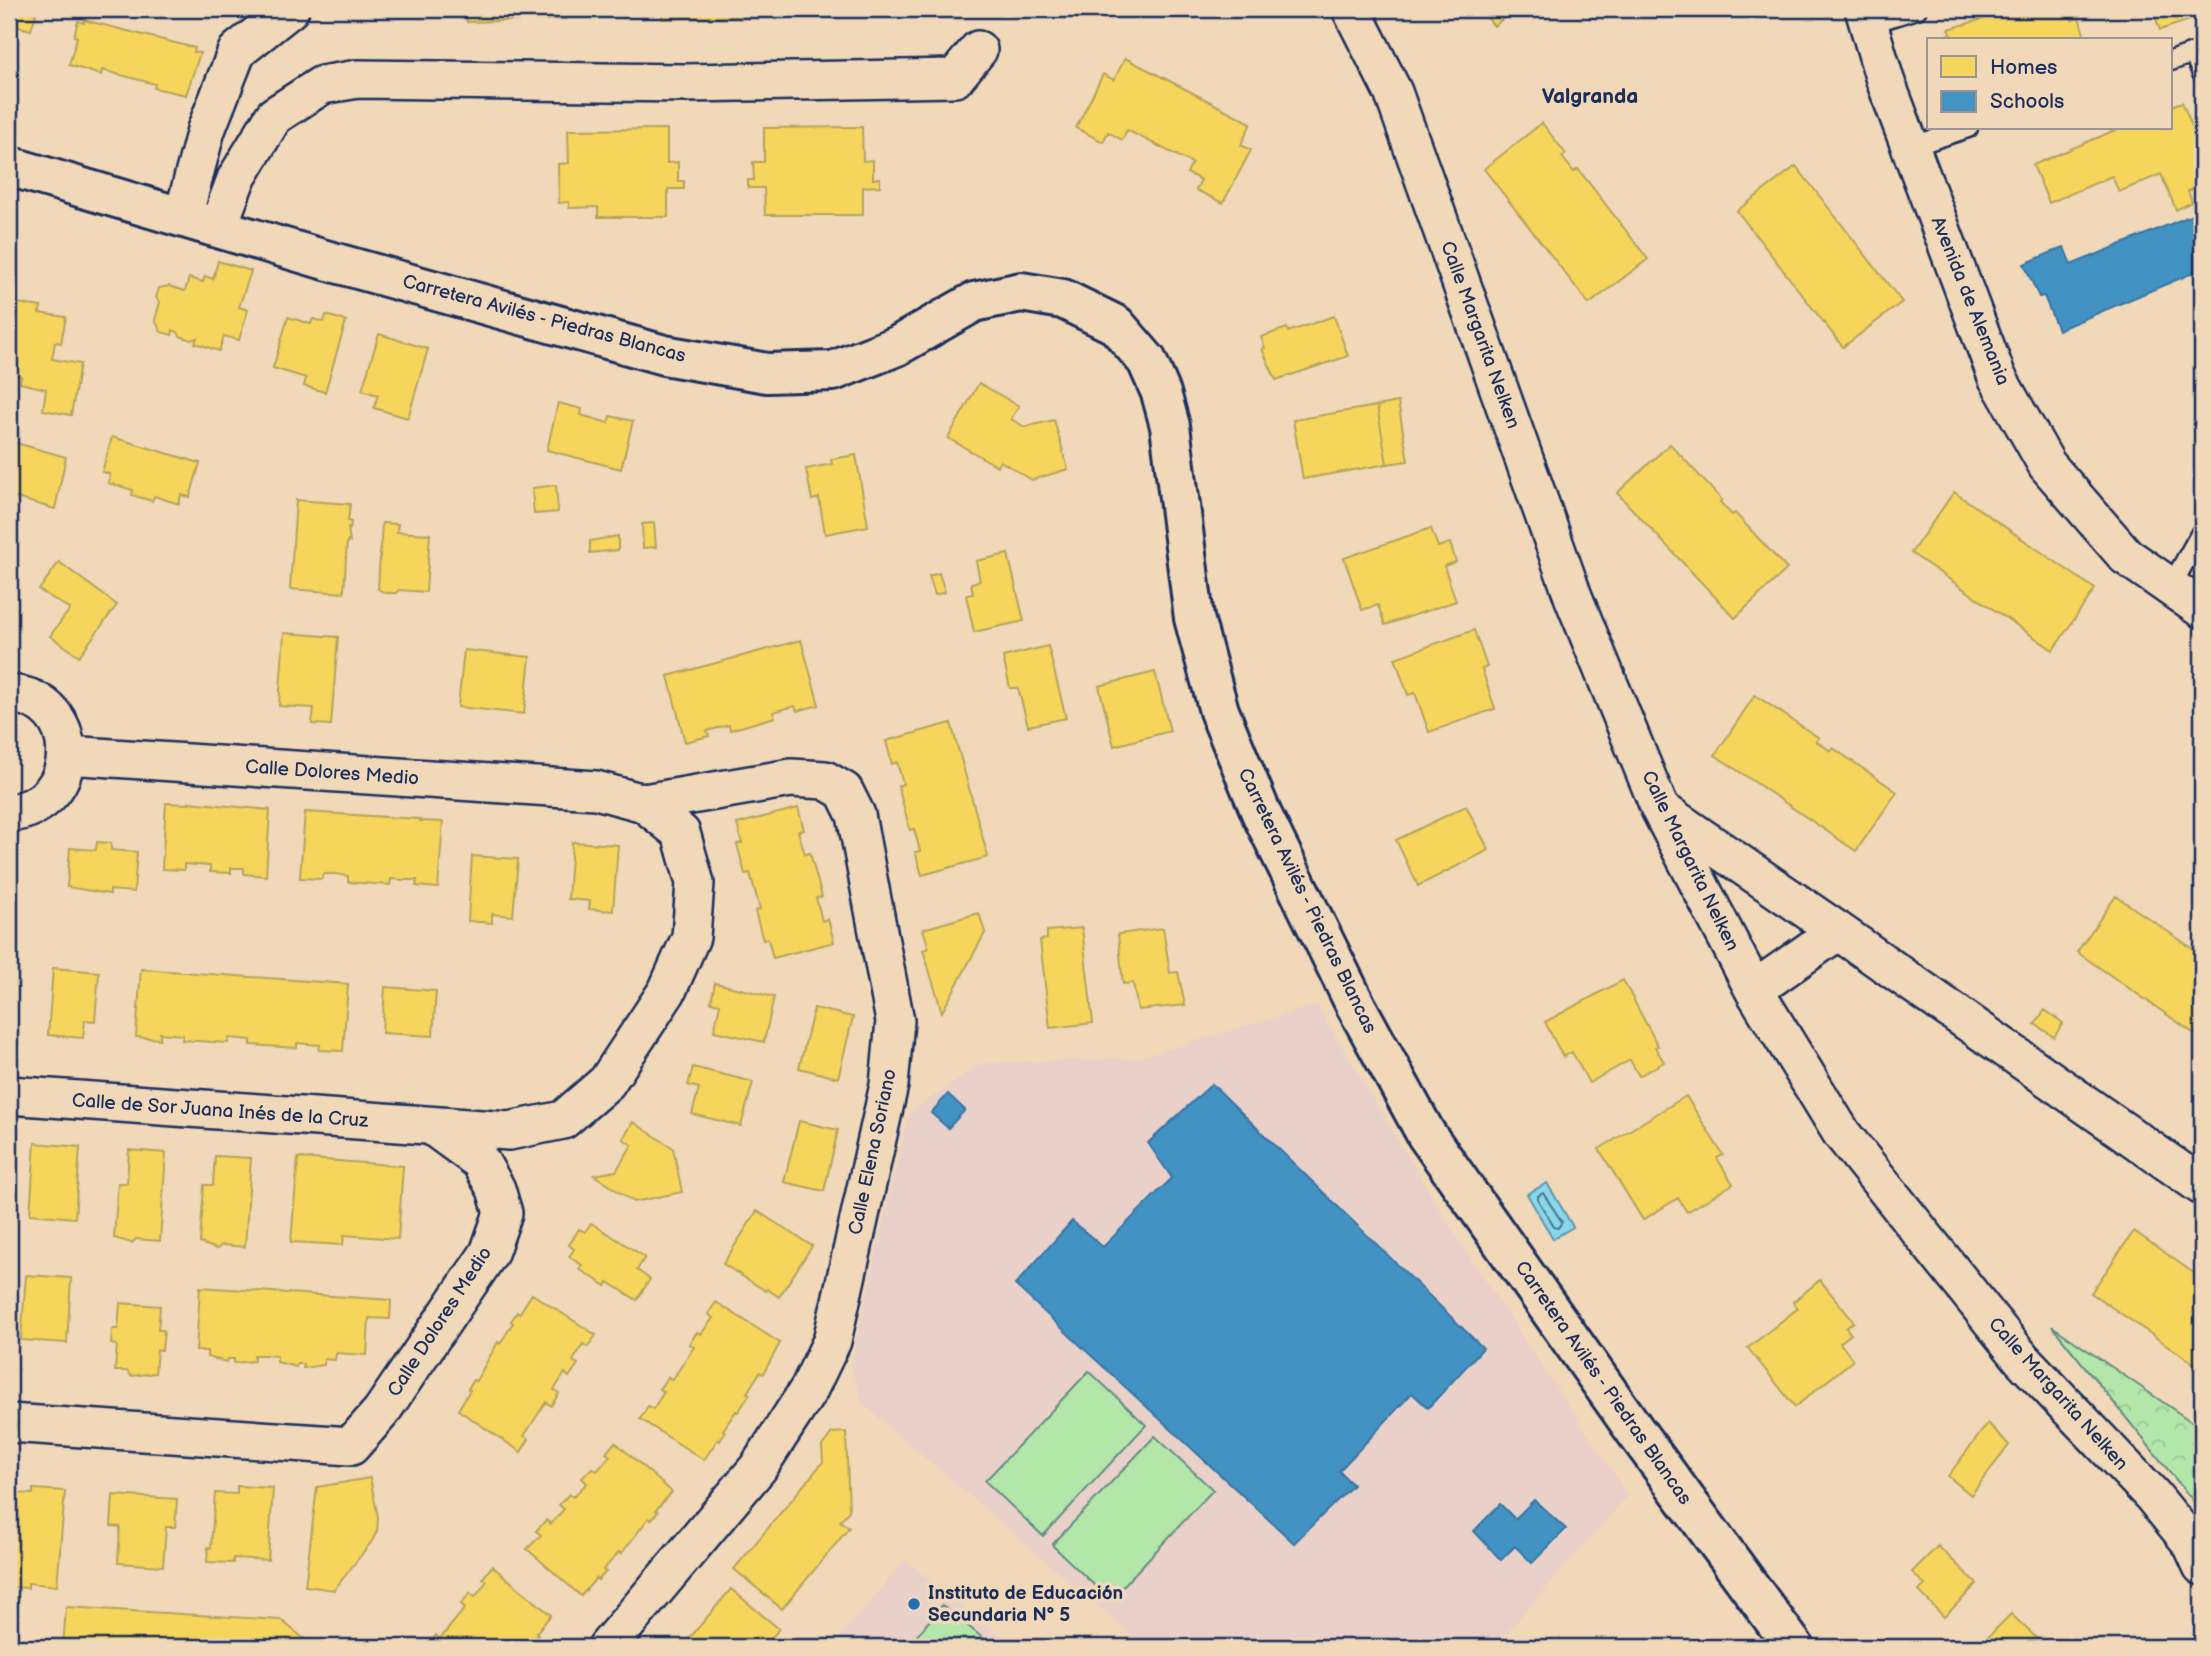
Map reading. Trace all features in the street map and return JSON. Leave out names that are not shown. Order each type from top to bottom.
[{"type":"street","points":[[200,222],[206,130],[237,51],[290,9]]},
{"type":"street","name":"Calle Margarita Nelken","points":[[1351,9],[1393,92],[1574,599],[1660,809],[1754,989],[1842,1133],[2022,1359],[2152,1495],[2192,1544],[2202,1566]]},
{"type":"street","name":"Avenida de Alemania","points":[[1867,17],[1885,80],[1997,377],[2047,465],[2126,556],[2202,609]]},
{"type":"street","points":[[200,222],[236,180],[274,116],[322,85],[358,79],[686,83],[955,78],[978,50]]},
{"type":"street","name":"Carretera Avilés - Piedras Blancas","points":[[9,166],[664,355],[767,373],[833,371],[897,346],[974,302],[1021,292],[1063,299],[1116,325],[1147,361],[1161,393],[1170,426],[1194,618],[1219,711],[1262,815],[1356,1006],[1426,1134],[1636,1432],[1794,1647]]},
{"type":"street","points":[[9,694],[39,702],[58,721],[64,735],[67,755],[59,784],[45,799],[19,812],[9,813]]},
{"type":"street","name":"Calle Dolores Medio","points":[[67,755],[596,790],[644,803],[681,833],[695,883],[691,937],[667,991],[607,1082],[563,1120],[509,1131],[432,1126]]},
{"type":"street","name":"Calle Elena Soriano","points":[[607,1647],[758,1468],[809,1389],[832,1341],[889,1085],[895,1021],[856,815],[845,791],[825,780],[792,778],[644,803]]},
{"type":"street","points":[[1660,809],[1838,930],[2202,1186]]},
{"type":"street","points":[[1754,989],[1838,930]]},
{"type":"street","name":"Calle de Sor Juana Inés de la Cruz","points":[[9,1095],[432,1126]]},
{"type":"street","name":"Calle Dolores Medio","points":[[9,1423],[351,1446],[382,1412],[489,1253],[503,1213],[496,1189],[480,1161],[432,1126]]},
{"type":"lane","points":[[1867,17],[1917,9]]},
{"type":"lane","points":[[2172,61],[2198,53],[2202,73]]},
{"type":"lane","points":[[1910,147],[1962,130]]},
{"type":"lane","points":[[2170,588],[2202,531]]},
{"type":"shaded area","points":[[1317,1005],[1459,1241],[1628,1495],[1494,1647],[1145,1647],[862,1403],[851,1364],[908,1114],[982,1063],[1139,1058]]},
{"type":"shaded area","name":"Instituto de Educación Secundaria Nº 5","points":[[905,1560],[1013,1647],[832,1647]]},
{"type":"green space","points":[[2052,1326],[2202,1429],[2202,1512]]},
{"type":"green space","points":[[1089,1371],[1146,1425],[1043,1536],[985,1481]]},
{"type":"green space","points":[[1155,1436],[1213,1490],[1110,1600],[1052,1545]]},
{"type":"green space","points":[[942,1605],[994,1647],[908,1647]]},
{"type":"water","points":[[1547,1183],[1573,1227],[1553,1239],[1527,1194]]},
{"type":"building: Homes","points":[[9,9],[32,9],[31,12],[36,14],[31,30],[12,25],[9,36]]},
{"type":"building: Homes","points":[[466,9],[565,9],[566,19],[467,22]]},
{"type":"building: Homes","points":[[662,9],[751,9],[751,16],[662,19]]},
{"type":"building: Homes","points":[[1480,9],[1515,9],[1494,26]]},
{"type":"building: Homes","points":[[2016,9],[2056,9],[2057,14],[2069,10],[2072,20],[2079,18],[2085,38],[1940,38],[1951,34],[1949,29]]},
{"type":"building: Homes","points":[[2152,9],[2199,9],[2202,16],[2160,30]]},
{"type":"building: Homes","points":[[84,20],[195,48],[194,52],[200,53],[186,95],[154,88],[155,84],[102,70],[101,75],[69,65],[77,37],[74,36],[78,21],[84,23]]},
{"type":"building: Homes","points":[[1125,58],[1251,123],[1241,145],[1251,150],[1223,203],[1196,190],[1201,180],[1187,173],[1192,163],[1127,130],[1122,140],[1108,132],[1103,142],[1076,128],[1103,74],[1114,80]]},
{"type":"building: Homes","points":[[2182,102],[2202,150],[2202,185],[2188,191],[2192,202],[2176,210],[2161,174],[2119,192],[2112,176],[2049,203],[2033,165],[2115,130],[2172,130],[2172,106]]},
{"type":"building: Homes","points":[[1542,123],[1566,154],[1562,157],[1574,172],[1578,169],[1648,259],[1589,304],[1484,169]]},
{"type":"building: Homes","points":[[862,127],[863,161],[873,160],[873,179],[880,178],[880,186],[863,187],[863,215],[765,215],[764,188],[748,188],[748,180],[754,180],[753,162],[764,162],[764,128]]},
{"type":"building: Homes","points":[[667,129],[667,163],[678,162],[678,181],[684,181],[684,189],[668,189],[668,217],[598,217],[598,207],[569,208],[569,202],[559,203],[558,164],[569,163],[568,130]]},
{"type":"building: Homes","points":[[1796,166],[1902,302],[1843,347],[1737,211]]},
{"type":"building: Homes","points":[[218,261],[251,271],[239,307],[248,310],[239,340],[224,336],[219,351],[195,343],[197,338],[191,340],[173,330],[172,335],[161,332],[155,320],[160,302],[156,298],[159,288],[169,286],[185,291],[189,278],[203,282],[205,276],[213,279]]},
{"type":"building: Homes","points":[[11,302],[41,307],[39,313],[66,317],[61,343],[55,342],[52,359],[80,364],[71,415],[43,410],[46,389],[20,383],[21,376],[9,374]]},
{"type":"building: Homes","points":[[326,315],[346,321],[325,392],[304,386],[306,378],[273,368],[288,317],[311,324],[313,319],[324,322]]},
{"type":"building: Homes","points":[[1334,316],[1348,356],[1276,380],[1262,349],[1265,348],[1261,337],[1287,328],[1288,332]]},
{"type":"building: Homes","points":[[379,334],[428,349],[408,418],[374,408],[378,395],[362,390]]},
{"type":"building: Homes","points":[[979,383],[1019,406],[1011,419],[1025,427],[1054,420],[1068,469],[1032,480],[1000,461],[997,466],[948,438]]},
{"type":"building: Homes","points":[[1398,402],[1408,461],[1387,464],[1377,406]]},
{"type":"building: Homes","points":[[558,403],[582,409],[581,415],[608,423],[610,416],[633,421],[621,469],[547,450]]},
{"type":"building: Homes","points":[[1377,406],[1387,464],[1303,479],[1293,420]]},
{"type":"building: Homes","points":[[112,437],[200,463],[190,497],[181,495],[179,504],[154,496],[152,501],[132,495],[133,490],[108,483],[110,474],[102,472]]},
{"type":"building: Homes","points":[[9,441],[66,457],[55,509],[13,497],[9,511]]},
{"type":"building: Homes","points":[[1670,444],[1722,500],[1720,502],[1732,515],[1735,513],[1787,569],[1735,618],[1617,493]]},
{"type":"building: Homes","points":[[856,455],[868,526],[825,534],[819,498],[812,500],[806,469],[832,464],[831,459]]},
{"type":"building: Homes","points":[[556,485],[558,512],[534,514],[532,488]]},
{"type":"building: Homes","points":[[1954,492],[2095,589],[2053,650],[1911,553]]},
{"type":"building: Homes","points":[[296,500],[350,504],[350,542],[347,541],[344,593],[290,589]]},
{"type":"building: Homes","points":[[382,523],[398,524],[397,532],[430,534],[426,592],[399,590],[396,593],[385,593],[378,589]]},
{"type":"building: Homes","points":[[654,523],[656,547],[643,548],[642,524]]},
{"type":"building: Homes","points":[[1431,528],[1438,547],[1450,543],[1456,562],[1444,566],[1456,601],[1385,625],[1378,605],[1362,610],[1344,558]]},
{"type":"building: Homes","points":[[618,536],[618,550],[590,553],[590,541]]},
{"type":"building: Homes","points":[[1008,554],[1024,621],[974,632],[966,595],[973,594],[971,583],[980,581],[976,561]]},
{"type":"building: Homes","points":[[59,562],[117,605],[79,656],[50,636],[70,609],[39,590]]},
{"type":"building: Homes","points":[[939,573],[945,592],[935,595],[929,576]]},
{"type":"building: Homes","points":[[1474,630],[1487,667],[1482,669],[1495,709],[1429,732],[1415,693],[1408,695],[1395,658]]},
{"type":"building: Homes","points":[[284,633],[338,637],[331,725],[312,724],[314,708],[279,706]]},
{"type":"building: Homes","points":[[801,640],[819,705],[797,711],[795,706],[773,712],[775,717],[730,730],[729,725],[707,731],[709,736],[685,742],[668,676]]},
{"type":"building: Homes","points":[[1048,646],[1066,718],[1028,726],[1018,688],[1010,688],[1003,657]]},
{"type":"building: Homes","points":[[464,650],[530,657],[524,714],[458,707]]},
{"type":"building: Homes","points":[[1155,672],[1170,731],[1114,746],[1099,686]]},
{"type":"building: Homes","points":[[1755,695],[1819,738],[1816,741],[1831,751],[1833,748],[1897,792],[1856,851],[1715,755]]},
{"type":"building: Homes","points":[[951,723],[988,857],[922,875],[915,852],[920,851],[914,829],[910,830],[898,786],[903,784],[897,762],[892,764],[886,741]]},
{"type":"building: Homes","points":[[189,802],[270,810],[266,876],[244,874],[244,868],[231,868],[231,873],[210,872],[210,866],[184,864],[184,870],[162,869],[166,803]]},
{"type":"building: Homes","points":[[1466,806],[1489,850],[1418,886],[1396,840]]},
{"type":"building: Homes","points":[[798,808],[804,830],[798,831],[805,854],[810,853],[822,897],[816,898],[822,921],[828,919],[834,942],[773,958],[768,939],[763,940],[755,911],[760,909],[750,873],[745,874],[737,844],[742,843],[737,824]]},
{"type":"building: Homes","points":[[305,812],[443,822],[438,888],[416,886],[417,880],[391,879],[390,885],[348,882],[348,876],[335,874],[323,874],[322,879],[300,878]]},
{"type":"building: Homes","points":[[97,842],[111,843],[111,850],[137,852],[134,892],[110,890],[110,894],[67,887],[70,848],[96,850]]},
{"type":"building: Homes","points":[[572,842],[618,845],[613,911],[589,909],[590,901],[568,899]]},
{"type":"building: Homes","points":[[472,856],[518,859],[513,916],[492,914],[492,923],[468,921]]},
{"type":"building: Homes","points":[[2116,896],[2202,955],[2202,1039],[2077,952]]},
{"type":"building: Homes","points":[[979,913],[985,933],[942,1012],[923,950],[929,948],[923,929]]},
{"type":"building: Homes","points":[[1082,928],[1093,1023],[1050,1028],[1040,940],[1047,939],[1047,931]]},
{"type":"building: Homes","points":[[1163,928],[1170,973],[1178,972],[1185,1005],[1138,1010],[1133,983],[1123,984],[1118,934]]},
{"type":"building: Homes","points":[[53,968],[99,972],[95,1021],[85,1020],[83,1038],[48,1035]]},
{"type":"building: Homes","points":[[141,969],[348,984],[343,1051],[319,1050],[320,1045],[297,1043],[297,1048],[251,1045],[251,1040],[229,1038],[228,1043],[182,1040],[183,1035],[160,1033],[160,1039],[136,1037]]},
{"type":"building: Homes","points":[[1623,980],[1664,1062],[1639,1076],[1630,1060],[1589,1083],[1572,1052],[1563,1057],[1545,1022]]},
{"type":"building: Homes","points":[[715,983],[774,997],[764,1042],[714,1031],[720,1004],[711,1002]]},
{"type":"building: Homes","points":[[385,987],[436,991],[433,1036],[382,1033]]},
{"type":"building: Homes","points":[[814,1008],[853,1017],[838,1078],[799,1068]]},
{"type":"building: Homes","points":[[2045,1010],[2063,1023],[2054,1037],[2035,1024]]},
{"type":"building: Homes","points":[[693,1067],[753,1082],[741,1126],[692,1114],[699,1088],[688,1085]]},
{"type":"building: Homes","points":[[1686,1096],[1723,1155],[1717,1158],[1733,1184],[1687,1212],[1678,1198],[1643,1220],[1599,1149]]},
{"type":"building: Homes","points":[[799,1121],[838,1130],[824,1191],[784,1182]]},
{"type":"building: Homes","points":[[633,1122],[673,1148],[682,1192],[634,1202],[594,1175],[616,1171],[632,1145],[623,1139]]},
{"type":"building: Homes","points":[[35,1143],[80,1147],[75,1218],[30,1214]]},
{"type":"building: Homes","points":[[129,1150],[166,1153],[160,1241],[136,1239],[132,1243],[114,1238],[118,1183],[127,1183]]},
{"type":"building: Homes","points":[[215,1156],[251,1158],[245,1247],[222,1245],[217,1249],[200,1243],[204,1185],[213,1185]]},
{"type":"building: Homes","points":[[298,1158],[403,1166],[398,1239],[344,1235],[343,1245],[291,1242]]},
{"type":"building: Homes","points":[[757,1211],[812,1246],[779,1297],[723,1264]]},
{"type":"building: Homes","points":[[591,1223],[645,1257],[637,1270],[650,1279],[637,1300],[608,1282],[606,1286],[579,1269],[582,1265],[569,1257],[574,1249],[569,1245],[579,1229],[585,1232]]},
{"type":"building: Homes","points":[[2134,1231],[2202,1279],[2202,1369],[2091,1293]]},
{"type":"building: Homes","points":[[26,1275],[71,1278],[67,1343],[21,1340]]},
{"type":"building: Homes","points":[[1820,1280],[1854,1322],[1846,1328],[1851,1334],[1840,1343],[1853,1360],[1795,1407],[1748,1348],[1798,1308],[1793,1302]]},
{"type":"building: Homes","points":[[200,1287],[391,1300],[390,1319],[369,1318],[367,1355],[336,1353],[335,1360],[324,1359],[324,1365],[303,1368],[303,1364],[297,1364],[296,1367],[277,1362],[277,1356],[266,1355],[254,1355],[254,1361],[234,1363],[234,1359],[228,1359],[227,1362],[207,1357],[207,1351],[196,1351]]},
{"type":"building: Homes","points":[[532,1294],[596,1335],[588,1347],[583,1344],[573,1361],[578,1364],[569,1377],[565,1373],[554,1390],[559,1393],[551,1406],[546,1402],[524,1436],[529,1439],[521,1452],[458,1410],[473,1380],[476,1381],[498,1342],[500,1344],[513,1323],[511,1321]]},
{"type":"building: Homes","points":[[716,1302],[780,1343],[763,1374],[760,1372],[747,1393],[750,1394],[723,1430],[725,1432],[720,1441],[718,1439],[704,1460],[640,1419],[648,1406],[653,1409],[664,1392],[659,1389],[668,1377],[672,1380],[694,1347],[689,1344],[697,1332],[701,1334],[713,1318],[708,1314]]},
{"type":"building: Homes","points":[[120,1303],[160,1306],[158,1330],[164,1330],[162,1350],[157,1350],[155,1373],[131,1376],[127,1371],[115,1371],[117,1345],[111,1344],[112,1329],[118,1329]]},
{"type":"building: Homes","points":[[1988,1423],[2009,1445],[1971,1495],[1948,1476]]},
{"type":"building: Homes","points":[[846,1432],[849,1511],[840,1521],[849,1528],[782,1609],[734,1569],[823,1462],[822,1446],[832,1433]]},
{"type":"building: Homes","points":[[615,1442],[672,1492],[621,1554],[619,1552],[603,1570],[606,1572],[598,1580],[596,1578],[581,1596],[527,1549],[541,1535],[536,1531],[546,1520],[551,1524],[564,1509],[559,1505],[569,1494],[573,1497],[587,1483],[582,1478],[592,1468],[597,1471],[610,1456],[606,1453]]},
{"type":"building: Homes","points":[[370,1478],[378,1517],[377,1531],[372,1541],[334,1590],[305,1586],[317,1487]]},
{"type":"building: Homes","points":[[237,1486],[273,1488],[268,1560],[233,1558],[233,1563],[207,1562],[208,1547],[211,1548],[215,1493],[237,1494]]},
{"type":"building: Homes","points":[[33,1489],[65,1491],[57,1586],[28,1583],[28,1588],[9,1587],[9,1534],[14,1534],[17,1493],[33,1494]]},
{"type":"building: Homes","points":[[113,1495],[177,1499],[175,1527],[166,1527],[163,1566],[118,1563],[120,1527],[111,1526]]},
{"type":"building: Homes","points":[[1938,1546],[1977,1584],[1944,1617],[1919,1591],[1925,1585],[1912,1572]]},
{"type":"building: Homes","points":[[492,1566],[551,1615],[536,1633],[538,1635],[524,1647],[428,1647],[436,1635],[440,1639],[465,1608],[461,1604],[470,1593],[475,1597],[487,1581],[483,1578]]},
{"type":"building: Homes","points":[[731,1589],[779,1629],[764,1647],[682,1647]]},
{"type":"building: Homes","points":[[66,1607],[281,1620],[314,1647],[63,1647]]},
{"type":"building: Homes","points":[[2011,1614],[2046,1647],[1992,1647],[1985,1640]]},
{"type":"building: Schools","points":[[2202,211],[2202,269],[2058,330],[2044,296],[2039,297],[2024,264],[2064,247],[2071,265]]},
{"type":"building: Schools","points":[[1212,1084],[1483,1348],[1428,1408],[1412,1393],[1339,1471],[1353,1485],[1294,1543],[1015,1285],[1072,1221],[1103,1247],[1172,1178],[1148,1143]]},
{"type":"building: Schools","points":[[948,1094],[965,1110],[948,1128],[931,1113]]},
{"type":"building: Schools","points":[[1534,1500],[1566,1529],[1532,1563],[1515,1546],[1501,1560],[1474,1531],[1500,1504],[1515,1519]]},
{"type":"place","name":"Instituto de Educación Secundaria Nº 5","points":[[914,1604]]},
{"type":"district","name":"Valgranda","points":[[1590,96]]}]
